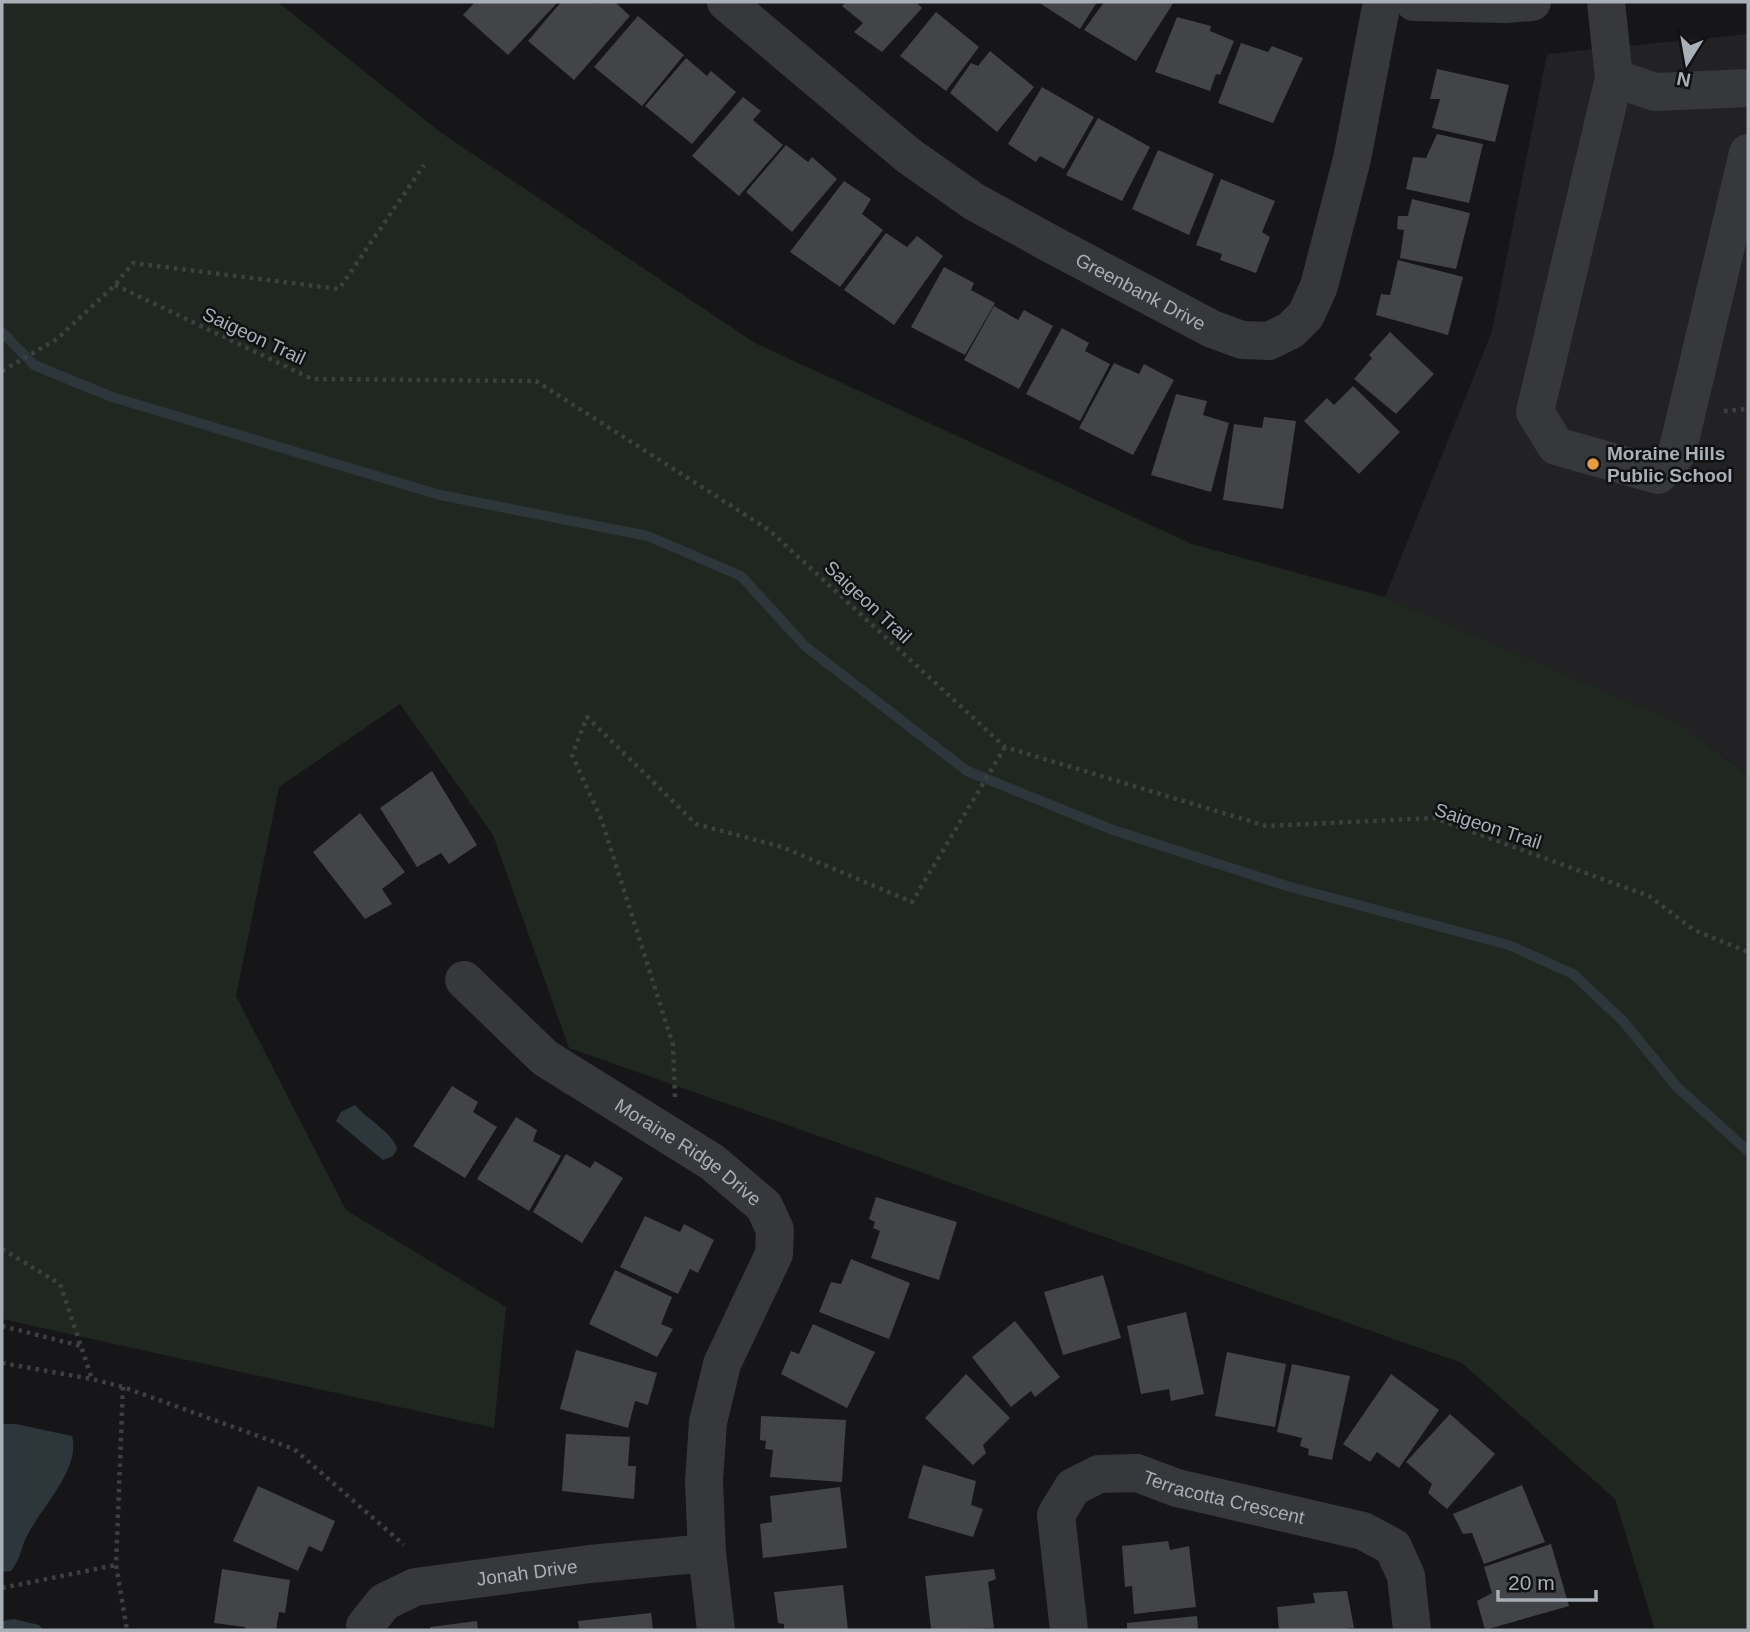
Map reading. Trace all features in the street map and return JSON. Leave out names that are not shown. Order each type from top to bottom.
[{"type":"street","name":"Greenbank Drive","points":[[726,2],[909,156],[974,201],[1212,329],[1242,340],[1269,341],[1291,330],[1306,315],[1319,286],[1352,159],[1382,2]]},
{"type":"street","points":[[1414,2],[1532,2]]},
{"type":"street","points":[[1606,2],[1614,78],[1535,412],[1556,446],[1658,475],[1677,453],[1748,153]]},
{"type":"street","points":[[1614,78],[1655,92],[1748,88]]},
{"type":"street","name":"Moraine Ridge Drive","points":[[464,980],[545,1058],[712,1162],[764,1206],[775,1230],[774,1254],[722,1364],[708,1422],[704,1481],[707,1553],[716,1630]]},
{"type":"street","name":"Terracotta Crescent","points":[[1069,1630],[1056,1515],[1073,1487],[1099,1474],[1137,1473],[1177,1488],[1363,1531],[1393,1548],[1406,1576],[1412,1630]]},
{"type":"street","name":"Jonah Drive","points":[[365,1630],[365,1626],[384,1602],[415,1587],[590,1564],[707,1553]]},
{"type":"path","points":[[2,371],[57,339],[115,285],[133,263],[339,289],[424,164]]},
{"type":"path","name":"Saigeon Trail","points":[[115,285],[312,379],[536,381],[769,530],[1005,747],[1266,826],[1434,818],[1649,896],[1694,930],[1748,952]]},
{"type":"path","points":[[678,1141],[673,1045],[602,821],[572,755],[587,717],[696,824],[782,847],[912,902],[1005,747]]},
{"type":"path","points":[[2,1250],[60,1284],[92,1379]]},
{"type":"path","points":[[2,1326],[81,1346]]},
{"type":"path","points":[[2,1363],[123,1387],[294,1449],[404,1545]]},
{"type":"path","points":[[123,1387],[116,1566],[127,1630]]},
{"type":"path","points":[[2,1588],[116,1566]]},
{"type":"shaded area","points":[[2,2],[278,2],[440,132],[755,343],[1192,544],[1385,597],[1677,722],[1748,775],[1748,1630],[1655,1630],[1615,1499],[1462,1363],[569,1048],[493,835],[400,704],[279,787],[236,996],[346,1210],[506,1307],[494,1428],[2,1319]]},
{"type":"shaded area","name":"Moraine Hills Public School","points":[[1748,34],[1748,775],[1677,722],[1385,597],[1492,331],[1547,54]]},
{"type":"shaded area","points":[[355,1105],[391,1138],[397,1149],[393,1156],[383,1160],[336,1121],[341,1112]]},
{"type":"shaded area","points":[[2,1424],[16,1424],[72,1436],[73,1448],[60,1486],[29,1532],[15,1566],[11,1571],[2,1572]]},
{"type":"shaded area","points":[[14,1619],[39,1625],[44,1630],[2,1630],[2,1621]]},
{"type":"building","points":[[475,2],[558,2],[508,55],[463,15]]},
{"type":"building","points":[[561,2],[615,2],[630,16],[574,80],[528,41]]},
{"type":"building","points":[[846,2],[916,2],[922,8],[882,52],[854,32],[863,23],[842,6]]},
{"type":"building","points":[[1038,2],[1097,2],[1080,29]]},
{"type":"building","points":[[1104,2],[1174,2],[1136,61],[1084,30]]},
{"type":"building","points":[[936,12],[979,47],[946,91],[900,56]]},
{"type":"building","points":[[638,16],[684,55],[642,106],[594,67]]},
{"type":"building","points":[[1177,17],[1211,26],[1210,31],[1234,41],[1210,91],[1155,72]]},
{"type":"building","points":[[1241,43],[1268,52],[1272,46],[1303,58],[1273,123],[1218,103]]},
{"type":"building","points":[[990,51],[1034,87],[997,132],[950,93],[971,63],[978,66]]},
{"type":"building","points":[[686,58],[707,76],[711,71],[736,92],[692,144],[645,106]]},
{"type":"building","points":[[1437,69],[1509,85],[1495,142],[1432,128],[1440,99],[1430,99]]},
{"type":"building","points":[[1042,87],[1094,117],[1064,169],[1040,156],[1036,162],[1008,144]]},
{"type":"building","points":[[743,97],[761,111],[753,120],[783,145],[739,196],[692,156]]},
{"type":"building","points":[[1098,118],[1150,147],[1122,201],[1066,175]]},
{"type":"building","points":[[1437,134],[1483,144],[1469,203],[1406,189],[1413,157],[1426,158]]},
{"type":"building","points":[[786,145],[808,162],[812,157],[837,179],[792,232],[746,192]]},
{"type":"building","points":[[1158,150],[1214,174],[1189,235],[1132,209]]},
{"type":"building","points":[[1221,179],[1275,201],[1262,232],[1270,237],[1256,273],[1220,260],[1222,254],[1196,245]]},
{"type":"building","points":[[844,181],[871,199],[862,214],[883,230],[840,287],[790,252]]},
{"type":"building","points":[[1412,199],[1470,213],[1456,269],[1400,258],[1404,230],[1397,229],[1398,216],[1408,216]]},
{"type":"building","points":[[886,233],[907,247],[917,236],[943,256],[894,325],[844,290]]},
{"type":"building","points":[[1398,260],[1463,277],[1448,335],[1376,315],[1381,294],[1390,295]]},
{"type":"building","points":[[944,267],[974,283],[971,290],[995,303],[965,355],[911,327]]},
{"type":"building","points":[[994,306],[1018,320],[1024,310],[1053,326],[1019,389],[964,360]]},
{"type":"building","points":[[1062,328],[1089,343],[1085,351],[1110,364],[1080,421],[1026,394]]},
{"type":"building","points":[[1390,332],[1434,374],[1396,414],[1354,379],[1372,358],[1369,355]]},
{"type":"building","points":[[1114,363],[1139,374],[1144,364],[1174,380],[1133,455],[1079,428]]},
{"type":"building","points":[[1353,386],[1400,432],[1359,474],[1304,421],[1327,398],[1334,405]]},
{"type":"building","points":[[1176,394],[1207,401],[1203,415],[1229,423],[1211,492],[1151,475]]},
{"type":"building","points":[[1264,417],[1296,421],[1283,509],[1223,500],[1234,424],[1262,428]]},
{"type":"building","points":[[432,771],[477,845],[449,864],[441,853],[417,867],[380,808]]},
{"type":"building","points":[[360,813],[405,872],[382,889],[392,904],[365,919],[313,852]]},
{"type":"building","points":[[452,1086],[478,1102],[473,1112],[497,1127],[465,1178],[413,1146]]},
{"type":"building","points":[[516,1117],[537,1130],[533,1141],[561,1156],[529,1211],[477,1179]]},
{"type":"building","points":[[566,1154],[590,1168],[595,1161],[623,1178],[582,1243],[533,1212]]},
{"type":"building","points":[[876,1197],[957,1222],[939,1280],[871,1258],[880,1231],[873,1228],[875,1222],[869,1219]]},
{"type":"building","points":[[645,1216],[680,1232],[684,1224],[714,1240],[698,1273],[690,1269],[678,1294],[620,1267]]},
{"type":"building","points":[[851,1259],[910,1283],[889,1339],[819,1312],[831,1282],[841,1284]]},
{"type":"building","points":[[615,1270],[672,1297],[661,1324],[673,1329],[657,1357],[589,1324]]},
{"type":"building","points":[[1103,1275],[1121,1338],[1063,1355],[1044,1292]]},
{"type":"building","points":[[1186,1312],[1204,1394],[1171,1401],[1169,1389],[1141,1394],[1127,1326]]},
{"type":"building","points":[[1015,1321],[1060,1377],[1035,1397],[1031,1391],[1011,1407],[972,1357]]},
{"type":"building","points":[[813,1324],[875,1352],[847,1408],[781,1374],[791,1351],[799,1354]]},
{"type":"building","points":[[576,1350],[657,1373],[648,1405],[635,1401],[628,1428],[560,1409]]},
{"type":"building","points":[[1227,1352],[1286,1364],[1275,1427],[1215,1416]]},
{"type":"building","points":[[1292,1364],[1350,1376],[1332,1460],[1308,1455],[1309,1449],[1300,1446],[1302,1438],[1277,1432]]},
{"type":"building","points":[[966,1374],[1010,1418],[983,1445],[986,1453],[973,1465],[925,1418]]},
{"type":"building","points":[[1391,1374],[1439,1410],[1399,1468],[1377,1452],[1370,1462],[1343,1444]]},
{"type":"building","points":[[1450,1414],[1495,1454],[1447,1509],[1428,1493],[1432,1484],[1406,1462]]},
{"type":"building","points":[[761,1416],[846,1420],[842,1482],[770,1477],[773,1450],[765,1449],[766,1441],[760,1440]]},
{"type":"building","points":[[566,1434],[630,1437],[628,1466],[636,1466],[634,1499],[562,1491]]},
{"type":"building","points":[[923,1465],[976,1481],[971,1505],[983,1509],[973,1537],[908,1518]]},
{"type":"building","points":[[1522,1485],[1545,1542],[1484,1564],[1472,1533],[1463,1534],[1453,1514]]},
{"type":"building","points":[[258,1486],[335,1521],[322,1552],[309,1546],[298,1571],[233,1541]]},
{"type":"building","points":[[840,1487],[847,1548],[763,1558],[760,1524],[772,1522],[770,1496]]},
{"type":"building","points":[[1168,1541],[1170,1550],[1189,1546],[1196,1607],[1134,1614],[1132,1586],[1125,1587],[1122,1546]]},
{"type":"building","points":[[1551,1544],[1569,1606],[1485,1630],[1477,1601],[1492,1593],[1484,1567]]},
{"type":"building","points":[[222,1569],[290,1580],[285,1613],[279,1612],[276,1630],[244,1630],[245,1627],[214,1623]]},
{"type":"building","points":[[994,1569],[996,1579],[988,1582],[994,1628],[931,1630],[925,1576]]},
{"type":"building","points":[[843,1585],[848,1630],[784,1630],[784,1624],[778,1623],[774,1592]]},
{"type":"building","points":[[1347,1591],[1354,1628],[1279,1630],[1277,1607],[1315,1603],[1313,1593]]},
{"type":"building","points":[[651,1613],[653,1630],[579,1630],[578,1621]]},
{"type":"building","points":[[1197,1616],[1198,1630],[1127,1630],[1127,1623]]},
{"type":"building","points":[[477,1621],[478,1630],[430,1630],[430,1627]]},
{"type":"waterway","points":[[2,332],[34,365],[112,397],[440,495],[648,536],[741,576],[805,646],[967,771],[1113,830],[1287,886],[1509,945],[1573,974],[1623,1021],[1678,1088],[1748,1151]]},
{"type":"place","name":"Moraine Hills Public School","points":[[1593,464]]}]
